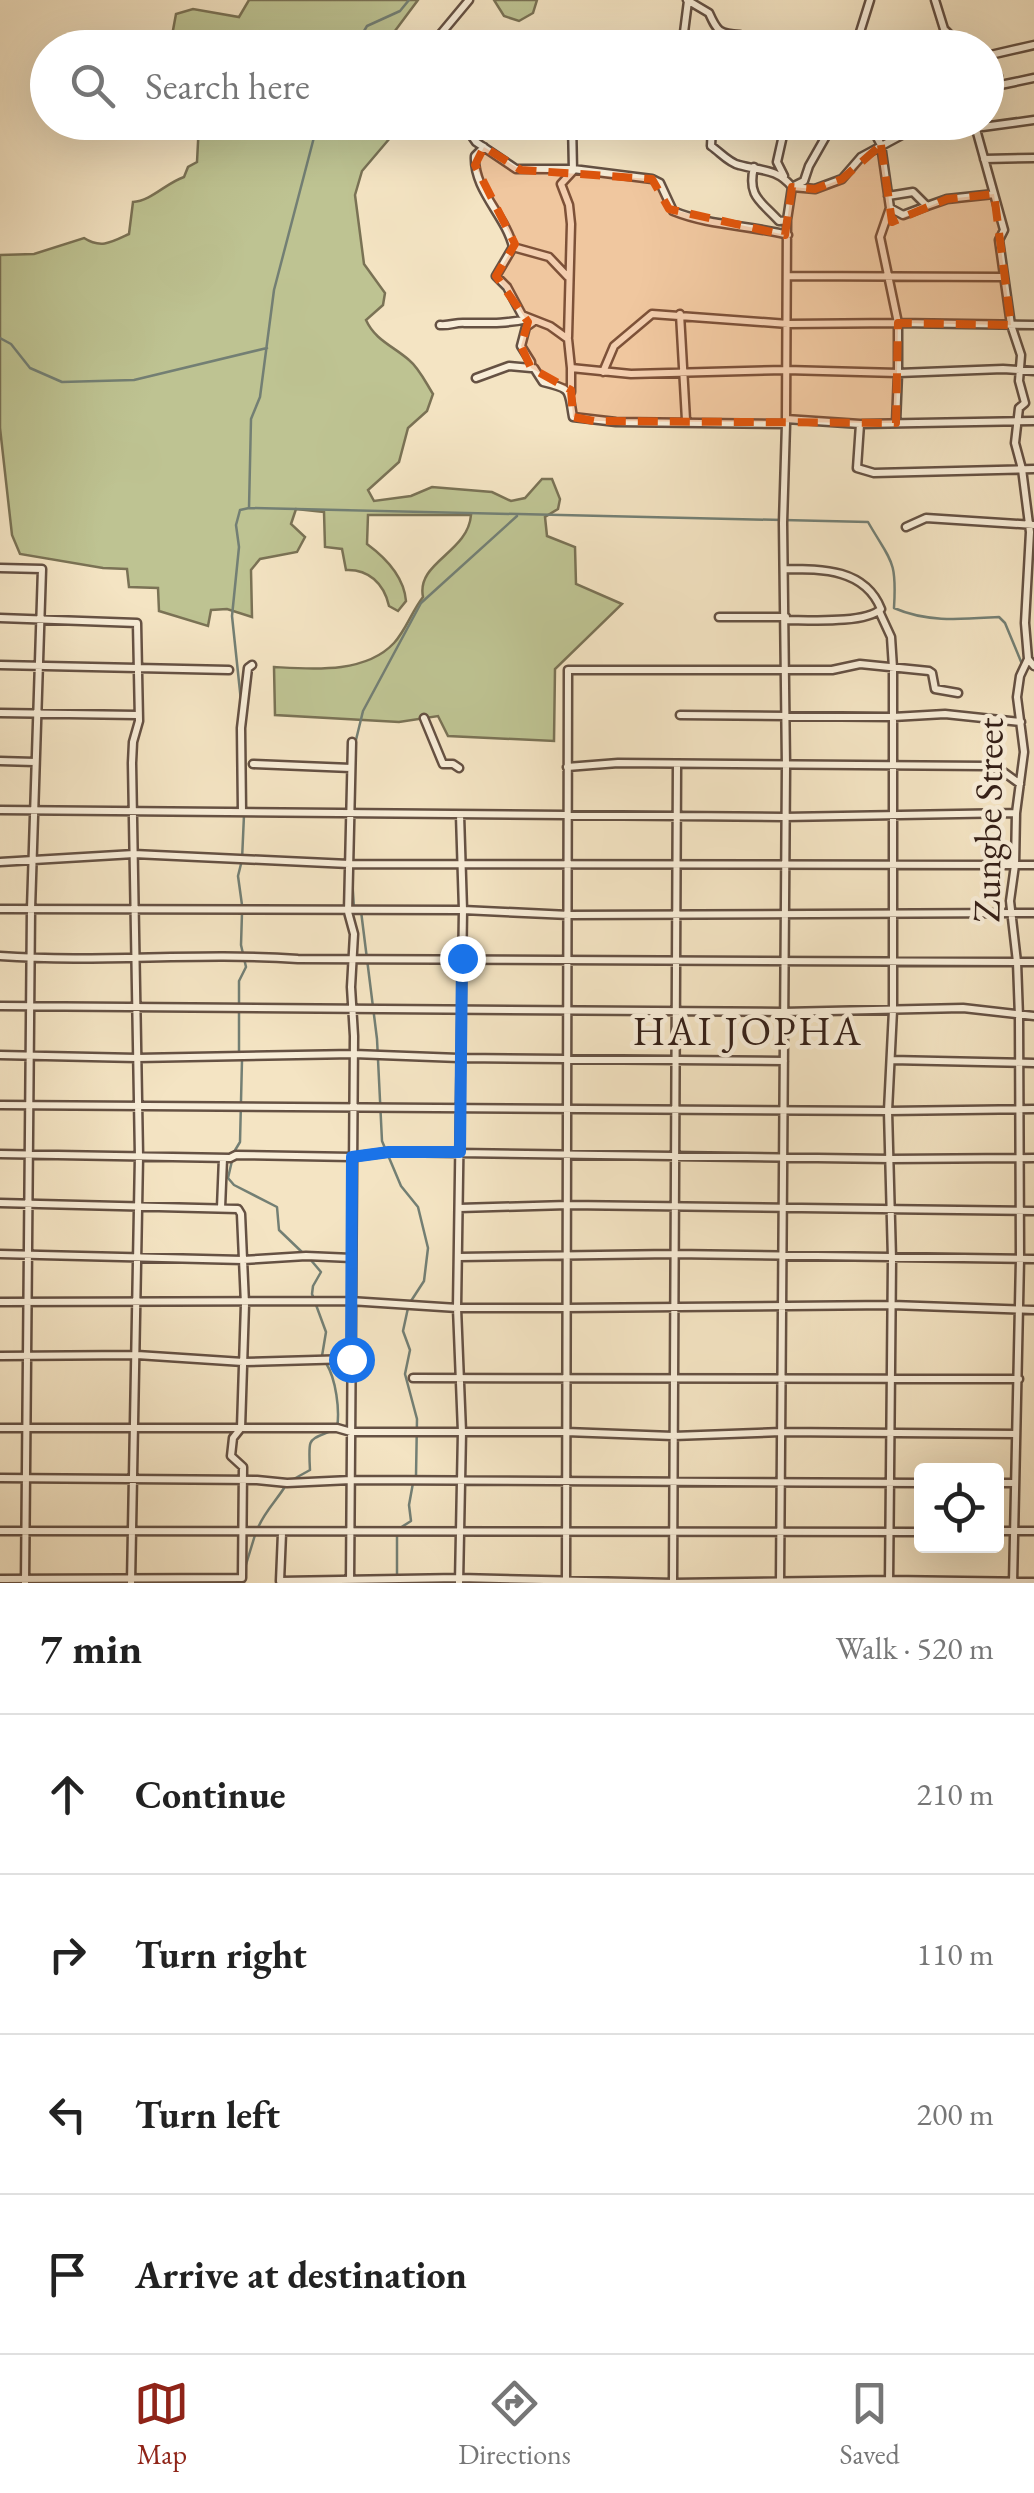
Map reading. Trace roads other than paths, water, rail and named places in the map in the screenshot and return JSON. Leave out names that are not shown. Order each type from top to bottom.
[{"type":"street","points":[[444,30],[470,0]]},
{"type":"street","points":[[936,0],[946,30]]},
{"type":"street","points":[[936,0],[945,30]]},
{"type":"street","points":[[684,30],[687,1],[709,13],[718,30]]},
{"type":"street","points":[[859,30],[866,2]]},
{"type":"street","points":[[1004,52],[1034,45]]},
{"type":"street","points":[[1004,83],[1034,78]]},
{"type":"street","points":[[1004,122],[1034,120]]},
{"type":"street","points":[[474,140],[505,164],[521,170],[573,168],[652,179],[660,182],[673,211],[707,223],[752,226],[788,235]]},
{"type":"street","points":[[572,140],[573,168],[560,184],[570,205],[568,338],[573,416],[616,422],[1034,421]]},
{"type":"street","points":[[712,140],[712,146],[732,163],[785,177]]},
{"type":"street","points":[[782,140],[777,162],[785,177],[792,186],[815,190],[842,179],[858,160],[891,140]]},
{"type":"street","points":[[792,186],[804,181],[808,166],[824,140]]},
{"type":"street","points":[[878,140],[890,208],[880,237],[898,324],[896,423]]},
{"type":"street","points":[[978,140],[1004,230],[999,240],[1025,403],[1019,408],[1015,443],[1032,525],[1024,622],[1029,662]]},
{"type":"street","points":[[484,147],[475,156],[475,165],[513,248],[496,276],[507,286],[520,313],[568,338]]},
{"type":"street","points":[[984,159],[1034,158]]},
{"type":"street","points":[[754,166],[754,196],[779,221],[787,220]]},
{"type":"street","points":[[780,1582],[784,519],[787,220],[792,186]]},
{"type":"street","points":[[888,196],[913,192],[928,206]]},
{"type":"street","points":[[890,208],[903,215],[947,199],[994,194]]},
{"type":"street","points":[[513,248],[548,257],[568,277]]},
{"type":"street","points":[[787,276],[1002,277]]},
{"type":"street","points":[[603,372],[614,346],[652,314],[788,324],[1034,325]]},
{"type":"street","points":[[680,314],[686,420]]},
{"type":"street","points":[[440,325],[531,320]]},
{"type":"street","points":[[530,368],[531,362],[521,346],[531,320]]},
{"type":"street","points":[[476,378],[509,366],[534,368],[544,382],[571,394]]},
{"type":"street","points":[[571,368],[603,372],[1034,372]]},
{"type":"street","points":[[860,424],[857,468],[874,474],[1034,469]]},
{"type":"street","points":[[906,527],[926,518],[1032,525]]},
{"type":"street","points":[[0,568],[42,569],[30,958],[32,1106],[26,1302],[25,1581]]},
{"type":"street","points":[[786,570],[827,570],[858,580],[877,600],[891,637],[894,766],[888,1111],[892,1259],[889,1581]]},
{"type":"street","points":[[719,618],[858,618],[880,611]]},
{"type":"street","points":[[0,618],[137,624],[139,729],[133,742],[132,763],[139,1156],[132,1581]]},
{"type":"street","points":[[1024,622],[1034,622]]},
{"type":"street","name":"Zungbe Street","points":[[1012,1583],[1020,1259],[1017,962],[1010,912],[1024,752],[1017,696],[1020,676],[1029,662]]},
{"type":"street","points":[[566,1581],[568,670],[832,670],[860,664],[929,671],[935,688],[958,694]]},
{"type":"street","points":[[0,665],[229,670]]},
{"type":"street","points":[[242,811],[241,728],[248,668],[252,665]]},
{"type":"street","points":[[0,713],[137,715]]},
{"type":"street","points":[[680,715],[945,714],[1021,722]]},
{"type":"street","points":[[424,718],[443,764],[459,768]]},
{"type":"street","points":[[350,1582],[354,934],[348,912],[352,742]]},
{"type":"street","points":[[0,760],[34,762]]},
{"type":"street","points":[[253,764],[351,768]]},
{"type":"street","points":[[674,1583],[677,765]]},
{"type":"street","points":[[567,767],[992,767],[1020,784]]},
{"type":"street","points":[[0,810],[784,818],[1016,813]]},
{"type":"street","points":[[459,1580],[462,1380],[457,1308],[463,910],[460,816]]},
{"type":"street","points":[[0,862],[134,854],[349,864],[1034,866]]},
{"type":"street","points":[[0,909],[1034,913]]},
{"type":"street","points":[[0,956],[1034,962]]},
{"type":"street","points":[[0,1006],[783,1012],[963,1008],[1034,1016]]},
{"type":"street","points":[[0,1055],[137,1058],[354,1054],[784,1061]]},
{"type":"street","points":[[891,1060],[1034,1063]]},
{"type":"street","points":[[0,1106],[1034,1109]]},
{"type":"street","points":[[0,1154],[352,1157],[389,1152],[460,1152],[891,1160],[1034,1158]]},
{"type":"street","points":[[221,1208],[230,1157]]},
{"type":"street","points":[[0,1203],[240,1210],[245,1304],[240,1428],[233,1438],[231,1456],[243,1467],[242,1578],[0,1579]]},
{"type":"street","points":[[459,1208],[568,1204],[1034,1211]]},
{"type":"street","points":[[0,1254],[243,1260],[352,1258]]},
{"type":"street","points":[[459,1258],[673,1254],[1034,1259]]},
{"type":"street","points":[[0,1302],[350,1301],[457,1308],[892,1305],[1034,1310]]},
{"type":"street","points":[[0,1356],[137,1355],[243,1362],[351,1359]]},
{"type":"street","points":[[413,1378],[1019,1379]]},
{"type":"street","points":[[0,1428],[338,1428],[351,1432],[673,1436],[780,1432],[1016,1434]]},
{"type":"street","points":[[0,1478],[133,1477],[287,1483],[565,1480],[914,1483]]},
{"type":"street","points":[[1004,1483],[1014,1483]]},
{"type":"street","points":[[1004,1530],[1034,1531]]},
{"type":"street","points":[[0,1531],[914,1532]]},
{"type":"street","points":[[282,1533],[280,1581],[293,1582],[1034,1582]]},
{"type":"waterway","points":[[365,30],[400,11],[409,0]]},
{"type":"waterway","points":[[313,140],[274,290],[260,397],[251,419],[249,508],[868,522],[891,562],[894,608],[933,618],[999,617],[1022,664]]},
{"type":"waterway","points":[[0,338],[11,344],[30,368],[62,382],[134,380],[267,348]]},
{"type":"waterway","points":[[241,701],[232,616],[239,547],[236,525],[240,510],[249,508]]},
{"type":"waterway","points":[[355,744],[363,711],[421,603],[517,516]]},
{"type":"waterway","points":[[244,729],[244,751]]},
{"type":"waterway","points":[[354,809],[355,752]]},
{"type":"waterway","points":[[242,905],[238,876],[244,815]]},
{"type":"waterway","points":[[352,877],[354,908]]},
{"type":"waterway","points":[[361,911],[377,1039],[382,1141],[401,1186],[418,1207],[428,1248],[424,1281],[411,1301]]},
{"type":"waterway","points":[[239,1053],[239,981],[246,967],[241,945],[242,913]]},
{"type":"waterway","points":[[242,1060],[240,1142],[228,1178],[277,1207],[279,1230],[304,1254]]},
{"type":"waterway","points":[[310,1259],[321,1272],[312,1294],[326,1332],[322,1356]]},
{"type":"waterway","points":[[408,1308],[403,1331],[410,1350],[405,1374],[417,1419],[416,1476]]},
{"type":"waterway","points":[[292,1480],[310,1470],[312,1441],[337,1428],[336,1395],[326,1363]]},
{"type":"waterway","points":[[400,1528],[411,1521],[413,1483]]},
{"type":"waterway","points":[[258,1528],[286,1485]]},
{"type":"waterway","points":[[244,1571],[255,1535]]},
{"type":"waterway","points":[[397,1535],[397,1583]]},
{"type":"district","name":"HAI JOPHA","points":[[748,1031]]}]
